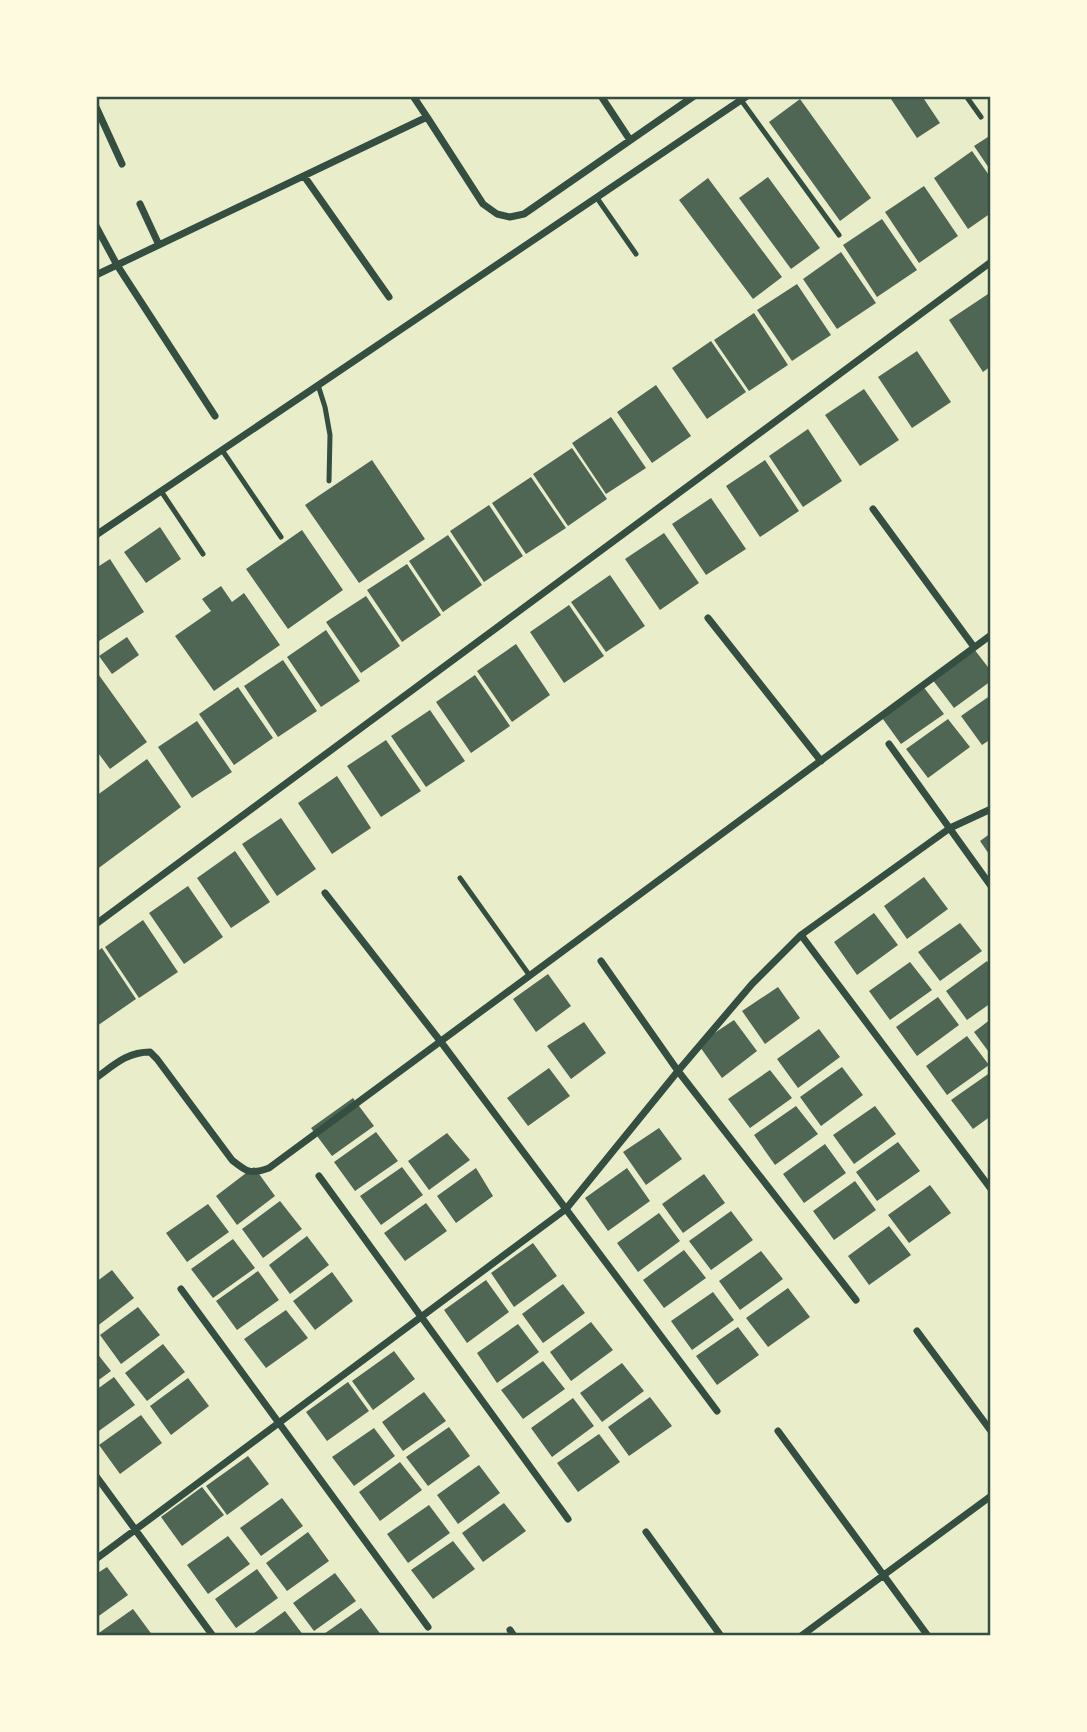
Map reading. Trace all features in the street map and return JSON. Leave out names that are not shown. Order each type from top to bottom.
[{"type":"street","points":[[413,96],[483,204],[497,214],[510,217],[524,214],[694,96]]},
{"type":"street","points":[[601,96],[630,139]]},
{"type":"street","points":[[96,535],[744,98]]},
{"type":"street","points":[[96,107],[122,164]]},
{"type":"street","points":[[96,275],[427,117]]},
{"type":"street","points":[[304,176],[389,297]]},
{"type":"street","points":[[140,204],[159,245]]},
{"type":"street","points":[[96,226],[117,265],[215,416]]},
{"type":"street","points":[[96,924],[991,262]]},
{"type":"street","points":[[873,509],[974,647]]},
{"type":"street","points":[[708,618],[821,761]]},
{"type":"street","points":[[96,1078],[125,1057],[139,1052],[150,1052],[232,1160],[245,1171],[255,1174],[269,1168],[991,635]]},
{"type":"street","points":[[888,744],[991,886]]},
{"type":"street","points":[[96,1559],[566,1209],[752,984],[802,935],[950,828],[991,809]]},
{"type":"street","points":[[326,893],[717,1411]]},
{"type":"street","points":[[802,935],[991,1189]]},
{"type":"street","points":[[601,961],[678,1071],[856,1300]]},
{"type":"street","points":[[318,1176],[568,1519]]},
{"type":"street","points":[[181,1289],[428,1627]]},
{"type":"street","points":[[917,1331],[991,1431]]},
{"type":"street","points":[[778,1431],[928,1636]]},
{"type":"street","points":[[96,1476],[213,1636]]},
{"type":"street","points":[[801,1636],[991,1496]]},
{"type":"street","points":[[646,1532],[721,1636]]},
{"type":"lane","points":[[966,96],[981,117]]},
{"type":"lane","points":[[744,98],[839,235]]},
{"type":"lane","points":[[597,198],[636,254]]},
{"type":"lane","points":[[318,385],[330,435],[329,481]]},
{"type":"lane","points":[[222,450],[281,537]]},
{"type":"lane","points":[[161,491],[203,554]]},
{"type":"lane","points":[[460,878],[530,976]]},
{"type":"building","points":[[889,96],[922,96],[940,123],[917,138]]},
{"type":"building","points":[[800,99],[871,198],[840,221],[769,122]]},
{"type":"building","points":[[991,135],[991,171],[974,146]]},
{"type":"building","points":[[972,151],[991,178],[991,213],[968,229],[934,178]]},
{"type":"building","points":[[768,177],[820,248],[791,269],[739,198]]},
{"type":"building","points":[[708,178],[782,277],[753,299],[679,200]]},
{"type":"building","points":[[924,186],[958,236],[919,263],[885,212]]},
{"type":"building","points":[[882,219],[917,270],[877,297],[843,245]]},
{"type":"building","points":[[841,252],[876,303],[837,329],[803,279]]},
{"type":"building","points":[[797,284],[831,335],[792,361],[757,310]]},
{"type":"building","points":[[988,294],[991,299],[991,366],[983,372],[949,320]]},
{"type":"building","points":[[754,313],[788,365],[749,391],[714,340]]},
{"type":"building","points":[[711,341],[746,392],[707,419],[672,368]]},
{"type":"building","points":[[917,351],[951,402],[912,428],[878,377]]},
{"type":"building","points":[[656,385],[691,436],[652,463],[617,412]]},
{"type":"building","points":[[864,389],[899,440],[860,466],[825,415]]},
{"type":"building","points":[[611,417],[646,468],[606,494],[572,443]]},
{"type":"building","points":[[808,429],[842,481],[803,507],[769,456]]},
{"type":"building","points":[[572,448],[607,499],[568,526],[533,474]]},
{"type":"building","points":[[372,460],[425,539],[359,583],[305,505]]},
{"type":"building","points":[[765,460],[799,511],[760,537],[726,486]]},
{"type":"building","points":[[531,477],[566,528],[526,554],[492,503]]},
{"type":"building","points":[[711,498],[746,549],[706,575],[672,524]]},
{"type":"building","points":[[489,505],[523,556],[484,582],[450,531]]},
{"type":"building","points":[[160,527],[181,559],[146,583],[124,552]]},
{"type":"building","points":[[302,530],[343,590],[288,629],[246,569]]},
{"type":"building","points":[[664,533],[699,583],[660,610],[625,559]]},
{"type":"building","points":[[448,535],[482,585],[443,612],[409,561]]},
{"type":"building","points":[[110,559],[144,612],[96,643],[96,568]]},
{"type":"building","points":[[407,564],[441,615],[402,642],[367,590]]},
{"type":"building","points":[[610,575],[645,626],[606,652],[571,602]]},
{"type":"building","points":[[221,586],[232,602],[244,593],[280,645],[214,691],[175,636],[211,611],[202,599]]},
{"type":"building","points":[[366,596],[400,646],[361,673],[326,622]]},
{"type":"building","points":[[569,605],[604,656],[564,683],[530,632]]},
{"type":"building","points":[[326,630],[360,681],[321,707],[287,657]]},
{"type":"building","points":[[127,637],[139,655],[112,674],[99,656]]},
{"type":"building","points":[[516,644],[550,695],[512,722],[477,671]]},
{"type":"building","points":[[974,649],[991,671],[991,681],[954,708],[932,679]]},
{"type":"building","points":[[283,660],[317,711],[278,737],[244,686]]},
{"type":"building","points":[[96,671],[147,742],[110,769],[96,750]]},
{"type":"building","points":[[475,675],[510,726],[471,753],[436,702]]},
{"type":"building","points":[[922,685],[944,714],[901,744],[880,715]]},
{"type":"building","points":[[238,687],[273,738],[234,765],[199,714]]},
{"type":"building","points":[[991,695],[991,739],[982,745],[961,716]]},
{"type":"building","points":[[430,710],[465,761],[426,787],[391,736]]},
{"type":"building","points":[[948,719],[970,747],[928,778],[906,749]]},
{"type":"building","points":[[197,721],[232,772],[192,798],[158,747]]},
{"type":"building","points":[[386,740],[421,791],[381,817],[347,766]]},
{"type":"building","points":[[147,759],[181,807],[96,870],[96,796]]},
{"type":"building","points":[[337,776],[371,828],[332,854],[298,803]]},
{"type":"building","points":[[281,818],[316,869],[277,896],[242,844]]},
{"type":"building","points":[[991,833],[991,857],[980,841]]},
{"type":"building","points":[[235,851],[270,902],[231,928],[197,878]]},
{"type":"building","points":[[924,877],[948,909],[907,939],[884,906]]},
{"type":"building","points":[[188,886],[223,937],[184,964],[149,913]]},
{"type":"building","points":[[874,913],[898,945],[857,975],[834,942]]},
{"type":"building","points":[[143,920],[178,972],[139,998],[105,947]]},
{"type":"building","points":[[960,923],[982,951],[940,981],[918,952]]},
{"type":"building","points":[[102,948],[136,999],[97,1026],[96,952]]},
{"type":"building","points":[[987,961],[991,966],[991,1003],[967,1020],[946,991]]},
{"type":"building","points":[[910,962],[932,990],[890,1020],[869,991]]},
{"type":"building","points":[[548,974],[571,1006],[536,1032],[513,999]]},
{"type":"building","points":[[778,987],[800,1018],[765,1044],[742,1011]]},
{"type":"building","points":[[938,997],[959,1025],[917,1056],[896,1027]]},
{"type":"building","points":[[991,1019],[991,1055],[974,1032]]},
{"type":"building","points":[[734,1020],[757,1051],[722,1078],[698,1044]]},
{"type":"building","points":[[584,1022],[606,1053],[571,1079],[547,1046]]},
{"type":"building","points":[[819,1029],[840,1057],[798,1088],[777,1059]]},
{"type":"building","points":[[967,1036],[989,1065],[947,1095],[926,1066]]},
{"type":"building","points":[[842,1067],[863,1095],[821,1126],[800,1097]]},
{"type":"building","points":[[549,1068],[570,1096],[528,1126],[507,1098]]},
{"type":"building","points":[[770,1070],[792,1098],[750,1128],[728,1099]]},
{"type":"building","points":[[991,1072],[991,1116],[973,1129],[951,1100]]},
{"type":"building","points":[[353,1098],[374,1126],[332,1156],[311,1128]]},
{"type":"building","points":[[796,1106],[818,1134],[775,1165],[754,1135]]},
{"type":"building","points":[[875,1106],[896,1134],[854,1164],[833,1135]]},
{"type":"building","points":[[659,1128],[682,1159],[646,1185],[623,1152]]},
{"type":"building","points":[[376,1132],[398,1161],[355,1191],[334,1162]]},
{"type":"building","points":[[447,1133],[470,1160],[429,1190],[408,1161]]},
{"type":"building","points":[[898,1142],[920,1171],[877,1201],[856,1172]]},
{"type":"building","points":[[825,1144],[846,1173],[804,1203],[783,1174]]},
{"type":"building","points":[[254,1167],[275,1196],[237,1225],[216,1196]]},
{"type":"building","points":[[402,1167],[423,1195],[381,1225],[360,1196]]},
{"type":"building","points":[[476,1168],[493,1196],[456,1223],[437,1196]]},
{"type":"building","points":[[627,1168],[650,1201],[608,1231],[585,1198]]},
{"type":"building","points":[[704,1174],[725,1203],[683,1233],[662,1204]]},
{"type":"building","points":[[855,1181],[876,1210],[834,1240],[813,1211]]},
{"type":"building","points":[[930,1185],[951,1213],[909,1243],[888,1215]]},
{"type":"building","points":[[280,1201],[302,1229],[263,1258],[242,1229]]},
{"type":"building","points":[[426,1203],[447,1231],[405,1261],[384,1233]]},
{"type":"building","points":[[208,1204],[229,1232],[187,1262],[166,1233]]},
{"type":"building","points":[[731,1211],[753,1240],[711,1270],[689,1241]]},
{"type":"building","points":[[659,1213],[680,1241],[638,1272],[617,1243]]},
{"type":"building","points":[[889,1226],[911,1255],[869,1285],[848,1256]]},
{"type":"building","points":[[307,1236],[329,1265],[290,1294],[269,1265]]},
{"type":"building","points":[[233,1239],[255,1268],[213,1298],[191,1269]]},
{"type":"building","points":[[533,1243],[557,1276],[514,1307],[491,1273]]},
{"type":"building","points":[[684,1250],[706,1278],[664,1308],[643,1280]]},
{"type":"building","points":[[761,1251],[783,1279],[740,1310],[719,1281]]},
{"type":"building","points":[[112,1270],[134,1298],[96,1327],[96,1282]]},
{"type":"building","points":[[258,1271],[279,1300],[237,1330],[216,1301]]},
{"type":"building","points":[[332,1272],[353,1301],[315,1330],[293,1301]]},
{"type":"building","points":[[486,1280],[509,1312],[467,1343],[444,1310]]},
{"type":"building","points":[[563,1284],[585,1313],[543,1343],[522,1314]]},
{"type":"building","points":[[788,1288],[810,1317],[768,1347],[746,1318]]},
{"type":"building","points":[[713,1292],[734,1320],[692,1350],[671,1321]]},
{"type":"building","points":[[138,1307],[160,1335],[121,1364],[100,1335]]},
{"type":"building","points":[[286,1310],[308,1338],[266,1368],[244,1339]]},
{"type":"building","points":[[591,1322],[613,1350],[571,1381],[550,1352]]},
{"type":"building","points":[[518,1324],[539,1352],[497,1383],[477,1353]]},
{"type":"building","points":[[738,1327],[759,1355],[717,1385],[696,1356]]},
{"type":"building","points":[[163,1344],[185,1372],[147,1401],[125,1373]]},
{"type":"building","points":[[394,1351],[415,1379],[373,1410],[352,1381]]},
{"type":"building","points":[[96,1352],[111,1371],[96,1382]]},
{"type":"building","points":[[543,1361],[565,1389],[523,1419],[501,1390]]},
{"type":"building","points":[[622,1363],[644,1391],[602,1422],[580,1393]]},
{"type":"building","points":[[114,1377],[135,1405],[96,1433],[96,1390]]},
{"type":"building","points":[[188,1378],[209,1406],[171,1435],[150,1406]]},
{"type":"building","points":[[348,1382],[369,1411],[327,1441],[306,1412]]},
{"type":"building","points":[[424,1392],[446,1421],[403,1451],[382,1422]]},
{"type":"building","points":[[650,1397],[672,1426],[629,1456],[608,1427]]},
{"type":"building","points":[[573,1398],[594,1426],[552,1457],[531,1428]]},
{"type":"building","points":[[141,1415],[162,1443],[120,1474],[99,1445]]},
{"type":"building","points":[[449,1427],[470,1456],[428,1486],[406,1457]]},
{"type":"building","points":[[374,1428],[395,1456],[354,1486],[332,1457]]},
{"type":"building","points":[[599,1434],[620,1462],[578,1492],[557,1463]]},
{"type":"building","points":[[248,1456],[269,1484],[227,1515],[206,1486]]},
{"type":"building","points":[[400,1462],[422,1490],[380,1521],[359,1492]]},
{"type":"building","points":[[479,1465],[500,1493],[458,1524],[437,1495]]},
{"type":"building","points":[[202,1487],[224,1515],[182,1546],[161,1517]]},
{"type":"building","points":[[282,1498],[303,1526],[261,1556],[240,1528]]},
{"type":"building","points":[[504,1503],[526,1531],[483,1562],[462,1533]]},
{"type":"building","points":[[429,1505],[450,1533],[408,1563],[387,1534]]},
{"type":"building","points":[[308,1532],[329,1561],[287,1591],[266,1563]]},
{"type":"building","points":[[228,1536],[250,1564],[208,1594],[187,1565]]},
{"type":"building","points":[[453,1541],[475,1569],[433,1599],[411,1570]]},
{"type":"building","points":[[107,1567],[128,1595],[96,1618],[96,1574]]},
{"type":"building","points":[[257,1569],[278,1598],[236,1628],[215,1599]]},
{"type":"building","points":[[335,1573],[356,1601],[314,1631],[293,1603]]},
{"type":"building","points":[[361,1608],[382,1636],[321,1636]]},
{"type":"building","points":[[133,1609],[153,1636],[96,1636],[96,1635]]},
{"type":"building","points":[[285,1611],[304,1636],[250,1636]]}]
